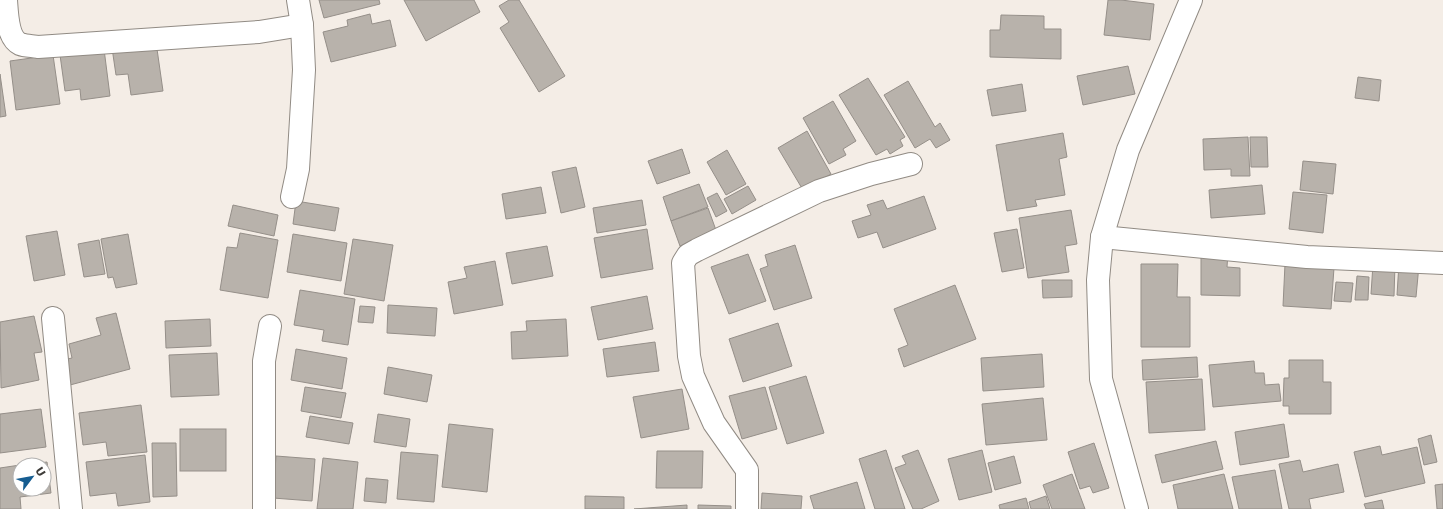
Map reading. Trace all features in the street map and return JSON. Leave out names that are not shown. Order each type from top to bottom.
[{"type":"street","points":[[6,0],[10,34],[14,40],[20,44],[38,47],[259,32],[302,25]]},
{"type":"street","points":[[292,197],[298,169],[304,70],[302,25],[298,0]]},
{"type":"street","points":[[1137,509],[1101,379],[1098,280],[1102,237],[1128,150],[1191,0]]},
{"type":"street","points":[[747,509],[747,470],[714,423],[693,376],[690,356],[683,263],[685,258],[697,250],[819,191],[871,174],[912,164]]},
{"type":"street","points":[[1102,237],[1307,257],[1443,263]]},
{"type":"street","points":[[53,318],[70,509]]},
{"type":"street","points":[[264,509],[264,361],[270,326]]},
{"type":"building","points":[[319,0],[379,0],[380,4],[324,18]]},
{"type":"building","points":[[404,0],[474,0],[480,12],[426,41]]},
{"type":"building","points":[[509,0],[519,0],[565,76],[539,92],[500,28],[509,22],[499,6]]},
{"type":"building","points":[[1108,0],[1154,4],[1150,40],[1104,35]]},
{"type":"building","points":[[370,14],[372,24],[390,20],[396,46],[331,62],[323,32],[348,26],[347,20]]},
{"type":"building","points":[[1001,15],[1044,16],[1044,29],[1061,29],[1061,59],[990,57],[990,30],[1000,30]]},
{"type":"building","points":[[156,42],[163,91],[131,95],[128,74],[116,75],[112,48]]},
{"type":"building","points":[[104,49],[110,96],[81,100],[80,89],[65,91],[60,55]]},
{"type":"building","points":[[53,55],[60,104],[16,110],[10,61]]},
{"type":"building","points":[[1128,66],[1135,94],[1083,105],[1077,76]]},
{"type":"building","points":[[0,74],[6,116],[0,117]]},
{"type":"building","points":[[1358,77],[1381,80],[1379,101],[1355,98]]},
{"type":"building","points":[[868,78],[905,137],[900,140],[903,146],[890,154],[887,149],[876,155],[839,95]]},
{"type":"building","points":[[908,81],[935,127],[940,123],[950,140],[936,148],[930,139],[915,148],[884,95]]},
{"type":"building","points":[[1022,84],[1026,111],[992,116],[987,90]]},
{"type":"building","points":[[833,101],[856,141],[843,149],[846,155],[829,164],[803,118]]},
{"type":"building","points":[[807,131],[831,174],[803,190],[778,148]]},
{"type":"building","points":[[1063,133],[1067,157],[1059,159],[1065,195],[1035,200],[1037,206],[1007,211],[996,145]]},
{"type":"building","points":[[1248,137],[1250,176],[1231,176],[1231,169],[1204,170],[1203,139]]},
{"type":"building","points":[[1250,137],[1267,137],[1268,167],[1251,167]]},
{"type":"building","points":[[682,149],[690,173],[657,184],[648,161]]},
{"type":"building","points":[[727,150],[746,184],[726,195],[707,162]]},
{"type":"building","points":[[1303,161],[1336,164],[1333,194],[1300,190]]},
{"type":"building","points":[[576,167],[585,207],[561,213],[552,172]]},
{"type":"building","points":[[699,184],[708,207],[671,221],[663,197]]},
{"type":"building","points":[[1262,185],[1265,214],[1211,218],[1209,190]]},
{"type":"building","points":[[748,186],[756,200],[732,214],[724,199]]},
{"type":"building","points":[[541,187],[546,213],[506,219],[502,194]]},
{"type":"building","points":[[1293,192],[1327,195],[1323,233],[1289,229]]},
{"type":"building","points":[[717,193],[727,211],[716,217],[707,198]]},
{"type":"building","points":[[924,196],[936,229],[883,248],[877,232],[858,238],[852,221],[871,215],[867,205],[883,200],[887,209]]},
{"type":"building","points":[[642,200],[646,225],[597,233],[593,208]]},
{"type":"building","points":[[296,201],[339,208],[335,231],[293,224]]},
{"type":"building","points":[[233,205],[278,215],[274,236],[228,226]]},
{"type":"building","points":[[708,208],[717,233],[680,246],[671,221]]},
{"type":"building","points":[[1071,210],[1077,244],[1065,246],[1069,272],[1028,278],[1019,218]]},
{"type":"building","points":[[647,229],[653,269],[601,278],[594,238]]},
{"type":"building","points":[[1017,229],[1024,268],[1002,272],[994,233]]},
{"type":"building","points":[[57,231],[65,275],[34,281],[26,236]]},
{"type":"building","points":[[240,233],[278,240],[268,298],[220,290],[227,247],[237,248]]},
{"type":"building","points":[[128,234],[137,284],[116,288],[113,277],[108,278],[101,239]]},
{"type":"building","points":[[293,234],[347,243],[341,281],[287,272]]},
{"type":"building","points":[[353,239],[393,245],[384,301],[344,294]]},
{"type":"building","points":[[99,240],[105,274],[84,277],[78,244]]},
{"type":"building","points":[[795,245],[812,298],[774,310],[760,269],[768,266],[765,255]]},
{"type":"building","points":[[547,246],[553,276],[512,284],[506,253]]},
{"type":"building","points":[[1201,253],[1228,253],[1227,267],[1240,268],[1240,296],[1201,295]]},
{"type":"building","points":[[748,254],[766,301],[729,314],[711,267]]},
{"type":"building","points":[[495,261],[503,305],[454,314],[448,282],[467,278],[464,267]]},
{"type":"building","points":[[1399,263],[1419,265],[1416,297],[1397,295]]},
{"type":"building","points":[[1141,264],[1178,264],[1177,297],[1190,297],[1190,347],[1141,347]]},
{"type":"building","points":[[1285,264],[1334,268],[1331,309],[1283,306]]},
{"type":"building","points":[[1373,264],[1395,265],[1394,296],[1371,294]]},
{"type":"building","points":[[1357,276],[1369,277],[1368,300],[1355,300]]},
{"type":"building","points":[[1042,280],[1072,280],[1072,297],[1043,298]]},
{"type":"building","points":[[1336,282],[1353,283],[1351,302],[1334,301]]},
{"type":"building","points":[[955,285],[976,339],[904,367],[898,349],[908,345],[894,309]]},
{"type":"building","points":[[300,290],[355,299],[348,345],[322,341],[324,330],[294,325]]},
{"type":"building","points":[[647,296],[653,329],[598,340],[591,307]]},
{"type":"building","points":[[388,305],[437,308],[435,336],[387,333]]},
{"type":"building","points":[[360,306],[375,307],[373,323],[358,322]]},
{"type":"building","points":[[116,313],[130,369],[70,385],[63,360],[72,358],[69,344],[101,335],[96,318]]},
{"type":"building","points":[[34,316],[42,352],[34,353],[39,380],[1,388],[0,322]]},
{"type":"building","points":[[210,319],[211,346],[166,348],[165,321]]},
{"type":"building","points":[[566,319],[568,356],[512,359],[511,332],[527,331],[526,321]]},
{"type":"building","points":[[778,323],[792,366],[743,382],[729,339]]},
{"type":"building","points":[[655,342],[659,371],[607,377],[603,349]]},
{"type":"building","points":[[296,349],[347,358],[342,389],[291,380]]},
{"type":"building","points":[[217,353],[219,395],[171,397],[169,355]]},
{"type":"building","points":[[1042,354],[1044,387],[983,391],[981,358]]},
{"type":"building","points":[[1197,357],[1198,377],[1143,380],[1142,360]]},
{"type":"building","points":[[1289,360],[1323,360],[1323,382],[1331,382],[1331,414],[1289,414],[1289,406],[1283,406],[1284,378],[1289,378]]},
{"type":"building","points":[[1254,361],[1255,373],[1264,373],[1265,385],[1279,384],[1281,401],[1213,407],[1209,365]]},
{"type":"building","points":[[388,367],[432,375],[427,402],[384,394]]},
{"type":"building","points":[[806,376],[824,433],[787,444],[769,387]]},
{"type":"building","points":[[1202,379],[1205,430],[1149,433],[1146,382]]},
{"type":"building","points":[[305,387],[346,393],[341,418],[301,411]]},
{"type":"building","points":[[765,387],[777,429],[742,439],[729,396]]},
{"type":"building","points":[[682,389],[689,429],[641,438],[633,397]]},
{"type":"building","points":[[1043,398],[1047,440],[986,445],[982,404]]},
{"type":"building","points":[[141,405],[147,452],[108,456],[106,442],[83,445],[79,413]]},
{"type":"building","points":[[41,409],[46,447],[0,453],[0,414]]},
{"type":"building","points":[[378,414],[410,419],[406,447],[374,442]]},
{"type":"building","points":[[310,416],[353,423],[349,444],[306,437]]},
{"type":"building","points":[[449,424],[493,429],[487,492],[442,487]]},
{"type":"building","points":[[1284,424],[1289,457],[1240,465],[1235,432]]},
{"type":"building","points":[[180,429],[226,429],[226,471],[180,471]]},
{"type":"building","points":[[1431,435],[1437,462],[1424,465],[1418,439]]},
{"type":"building","points":[[1216,441],[1223,469],[1162,483],[1155,455]]},
{"type":"building","points":[[152,443],[176,443],[177,496],[153,497]]},
{"type":"building","points":[[1094,443],[1109,488],[1093,493],[1090,486],[1080,489],[1068,452]]},
{"type":"building","points":[[1380,446],[1382,455],[1417,447],[1425,483],[1365,497],[1354,452]]},
{"type":"building","points":[[886,450],[905,509],[875,509],[859,459]]},
{"type":"building","points":[[918,450],[939,501],[921,509],[913,509],[895,468],[906,464],[902,456]]},
{"type":"building","points":[[982,450],[992,492],[959,500],[948,459]]},
{"type":"building","points":[[657,451],[703,451],[702,488],[656,488]]},
{"type":"building","points":[[401,452],[438,455],[434,502],[397,499]]},
{"type":"building","points":[[145,455],[150,502],[118,506],[116,493],[90,496],[86,462]]},
{"type":"building","points":[[276,456],[315,459],[312,501],[273,498]]},
{"type":"building","points":[[1014,456],[1021,483],[995,490],[988,463]]},
{"type":"building","points":[[323,458],[358,462],[353,509],[317,509]]},
{"type":"building","points":[[1300,460],[1303,472],[1338,464],[1344,492],[1309,499],[1311,509],[1289,509],[1279,464]]},
{"type":"building","points":[[12,466],[12,497],[20,497],[21,509],[0,509],[0,468]]},
{"type":"building","points":[[1275,470],[1282,509],[1239,509],[1232,477]]},
{"type":"building","points":[[1072,474],[1085,509],[1052,509],[1043,485]]},
{"type":"building","points":[[1224,474],[1233,509],[1178,509],[1173,485]]},
{"type":"building","points":[[366,478],[388,480],[386,503],[364,501]]},
{"type":"building","points":[[857,482],[865,509],[814,509],[810,496]]},
{"type":"building","points":[[1443,484],[1443,509],[1437,509],[1435,485]]},
{"type":"building","points":[[762,493],[802,496],[801,509],[761,509]]},
{"type":"building","points":[[585,496],[624,497],[624,509],[585,509]]},
{"type":"building","points":[[1046,496],[1050,509],[1031,509],[1029,502]]},
{"type":"building","points":[[1026,498],[1029,509],[1000,509],[999,505]]},
{"type":"building","points":[[1382,500],[1384,509],[1366,509],[1364,504]]},
{"type":"building","points":[[687,505],[687,509],[634,509]]},
{"type":"building","points":[[698,505],[731,506],[731,509],[698,509]]}]
